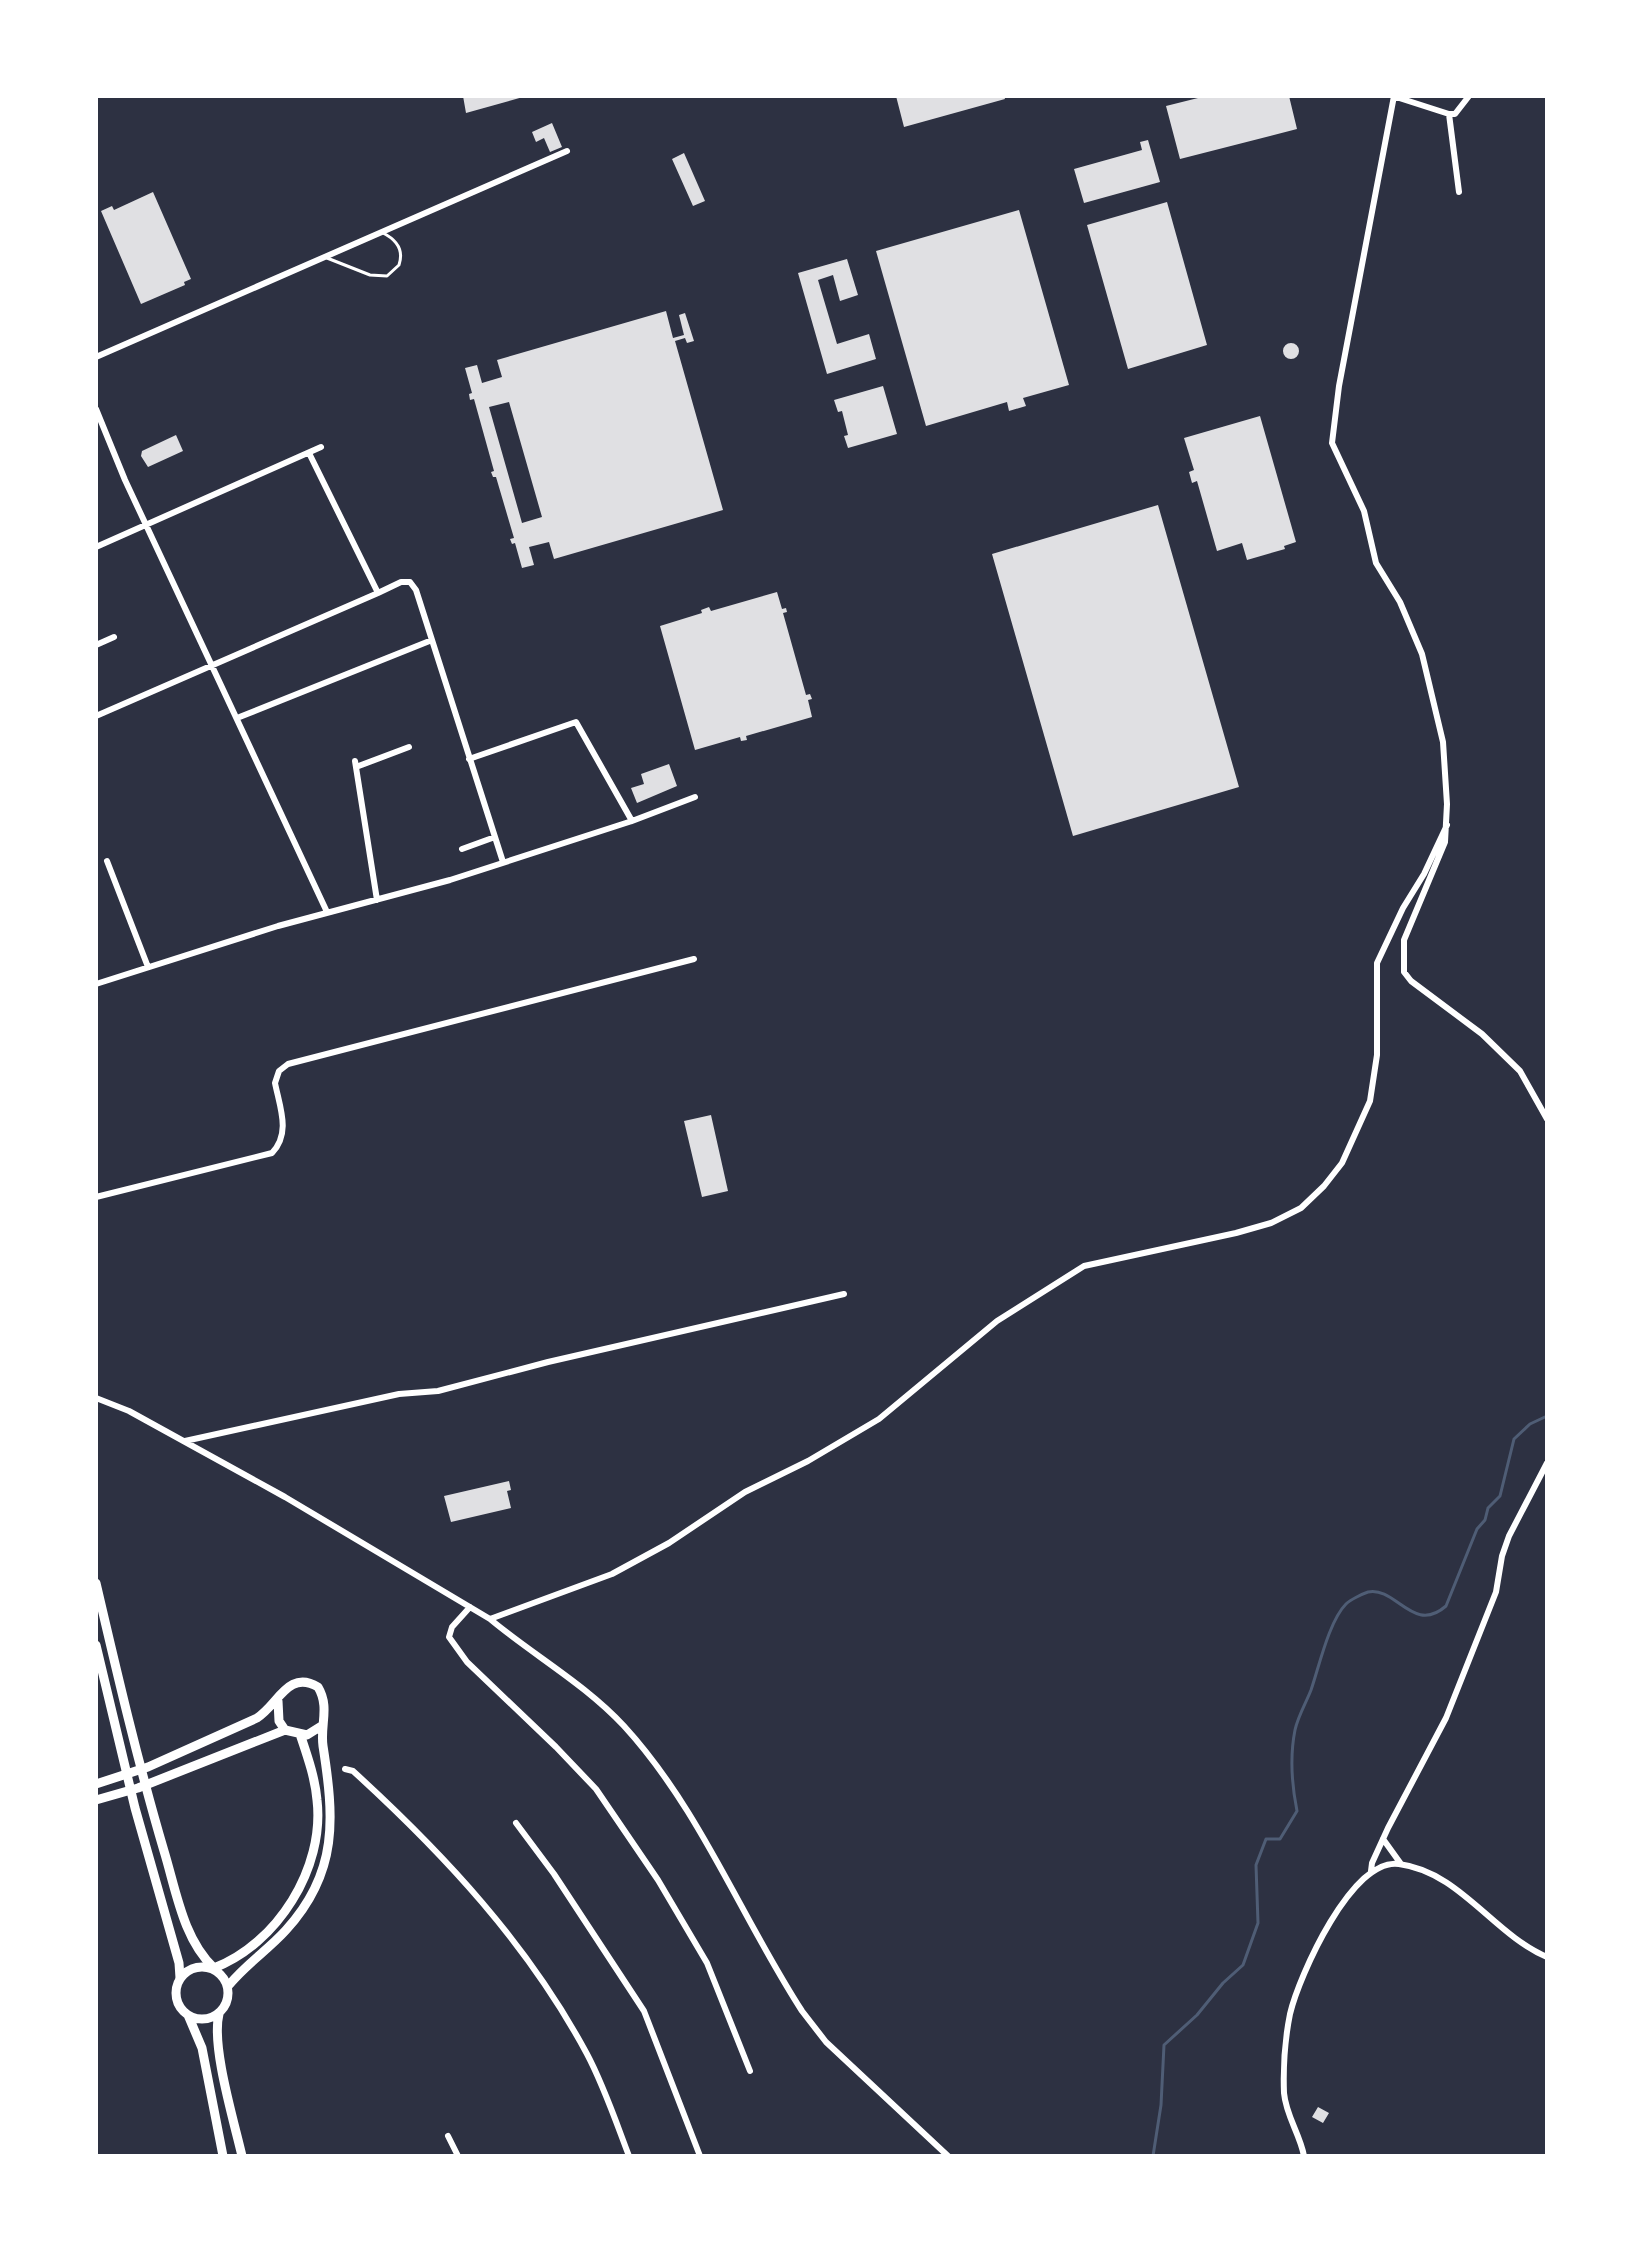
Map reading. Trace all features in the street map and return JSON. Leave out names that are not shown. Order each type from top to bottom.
[{"type":"main road","points":[[96,1583],[175,1888],[197,1949],[229,1985]]},
{"type":"main road","points":[[96,1645],[113,1721],[176,1954],[180,1978],[175,1995],[188,2015],[202,2048],[223,2156]]},
{"type":"main road","points":[[96,1784],[148,1767],[230,1731],[267,1712],[284,1689],[298,1682],[316,1685],[325,1699],[323,1744],[331,1801],[331,1830],[325,1863],[313,1890],[289,1927],[229,1985],[227,2001],[216,2024],[219,2055],[242,2156]]},
{"type":"main road","points":[[278,1698],[277,1715],[285,1730]]},
{"type":"main road","points":[[96,1800],[138,1788],[285,1730],[300,1734],[314,1732],[323,1725]]},
{"type":"main road","points":[[180,1978],[193,1969],[214,1968],[244,1950],[268,1930],[286,1909],[307,1871],[316,1839],[318,1803],[300,1734]]},
{"type":"main road","points":[[188,2015],[207,2018],[219,2014]]},
{"type":"street","points":[[1469,96],[1455,114],[1394,96],[1339,386],[1332,443],[1364,511],[1376,563],[1400,602],[1422,654],[1443,742],[1445,842],[1404,940],[1404,972],[1411,981],[1482,1034],[1520,1071],[1547,1119]]},
{"type":"street","points":[[1449,114],[1459,192]]},
{"type":"street","points":[[96,357],[567,151]]},
{"type":"street","points":[[96,409],[146,525],[327,912]]},
{"type":"street","points":[[96,547],[321,447]]},
{"type":"street","points":[[309,453],[378,593]]},
{"type":"street","points":[[96,716],[401,582],[410,582],[416,590],[503,862]]},
{"type":"street","points":[[96,645],[114,637]]},
{"type":"street","points":[[237,718],[432,640]]},
{"type":"street","points":[[469,759],[576,722],[632,821]]},
{"type":"street","points":[[377,900],[355,764],[409,747]]},
{"type":"street","points":[[96,984],[327,912],[503,862],[632,821],[695,797]]},
{"type":"street","points":[[490,1619],[612,1574],[669,1543],[745,1492],[808,1461],[879,1419],[997,1321],[1084,1266],[1236,1233],[1271,1223],[1301,1208],[1342,1163],[1370,1101],[1377,1055],[1377,963],[1447,825]]},
{"type":"street","points":[[462,849],[495,837]]},
{"type":"street","points":[[107,861],[148,967]]},
{"type":"street","points":[[96,1197],[272,1153],[283,1137],[276,1077],[288,1064],[694,959]]},
{"type":"street","points":[[184,1442],[399,1394],[438,1391],[548,1362],[844,1294]]},
{"type":"street","points":[[97,1400],[129,1411],[285,1497],[470,1607],[586,1692],[640,1745],[677,1795],[802,2011],[826,2042],[948,2156]]},
{"type":"street","points":[[1371,1871],[1383,1839],[1446,1718],[1496,1592],[1509,1536],[1547,1463]]},
{"type":"street","points":[[470,1607],[452,1627],[449,1637],[467,1662],[596,1789],[658,1880],[707,1963],[750,2071]]},
{"type":"street","points":[[345,1769],[353,1771],[417,1829],[524,1953],[587,2055],[629,2156]]},
{"type":"street","points":[[516,1823],[554,1874],[644,2011],[700,2156]]},
{"type":"street","points":[[1383,1839],[1401,1864]]},
{"type":"street","points":[[1304,2156],[1284,2093],[1290,2015],[1301,1981],[1326,1931],[1371,1871],[1388,1864],[1401,1864],[1447,1883],[1525,1945],[1547,1957]]},
{"type":"street","points":[[448,2136],[458,2156]]},
{"type":"lane","points":[[323,257],[376,277],[387,276],[399,265],[401,251],[391,238],[380,232]]},
{"type":"building","points":[[463,96],[523,96],[523,97],[466,113]]},
{"type":"building","points":[[896,96],[1004,96],[1005,99],[904,127]]},
{"type":"building","points":[[1206,96],[1289,96],[1297,129],[1180,159],[1166,106]]},
{"type":"building","points":[[552,123],[562,147],[550,152],[544,138],[536,142],[532,132]]},
{"type":"building","points":[[1148,140],[1160,182],[1084,203],[1074,169],[1142,150],[1140,142]]},
{"type":"building","points":[[684,153],[705,201],[693,206],[672,159]]},
{"type":"building","points":[[153,192],[191,279],[184,282],[185,285],[141,304],[101,211],[112,206],[114,210]]},
{"type":"building","points":[[1167,202],[1207,345],[1128,369],[1087,225]]},
{"type":"building","points":[[1019,210],[1069,385],[1023,398],[1026,406],[1009,411],[1007,402],[926,426],[876,251]]},
{"type":"building","points":[[847,259],[858,295],[840,301],[833,275],[818,280],[837,344],[869,334],[876,359],[827,374],[798,273]]},
{"type":"building","points":[[666,311],[673,338],[684,335],[679,315],[685,313],[694,341],[687,343],[685,338],[675,341],[723,510],[554,559],[549,542],[529,547],[534,565],[522,568],[515,543],[512,544],[510,539],[514,538],[496,477],[491,472],[494,471],[474,399],[470,400],[469,394],[472,393],[465,368],[477,365],[482,383],[502,377],[497,360]],"holes":[[[509,402],[542,517],[522,523],[489,407]]]},
{"type":"building","points":[[1291,343],[1299,351],[1291,359],[1283,351]]},
{"type":"building","points":[[883,386],[897,434],[848,448],[842,411],[838,412],[834,400]]},
{"type":"building","points":[[1260,416],[1296,542],[1284,546],[1285,549],[1247,560],[1242,543],[1217,551],[1197,481],[1192,483],[1189,472],[1194,470],[1184,438]]},
{"type":"building","points":[[176,435],[183,451],[148,467],[141,456],[142,451]]},
{"type":"building","points":[[1158,505],[1239,787],[1073,836],[992,554]]},
{"type":"building","points":[[777,592],[782,609],[786,608],[787,612],[783,613],[806,695],[810,694],[812,699],[808,700],[812,717],[746,736],[747,740],[741,741],[740,737],[695,750],[660,626],[702,613],[701,610],[709,607],[711,611]]},
{"type":"building","points":[[669,764],[677,786],[637,803],[631,788],[644,784],[641,774]]},
{"type":"building","points":[[711,1115],[728,1191],[702,1197],[684,1121]]},
{"type":"building","points":[[509,1481],[511,1490],[507,1491],[511,1508],[451,1522],[444,1496]]},
{"type":"building","points":[[1318,2107],[1329,2113],[1323,2123],[1312,2117]]},
{"type":"waterway","points":[[1153,2156],[1161,2105],[1164,2045],[1197,2015],[1223,1983],[1243,1965],[1258,1923],[1256,1865],[1266,1839],[1280,1839],[1297,1811],[1292,1770],[1295,1730],[1334,1621],[1346,1604],[1368,1592],[1378,1592],[1414,1613],[1424,1615],[1446,1606],[1477,1529],[1485,1520],[1488,1508],[1500,1496],[1514,1439],[1530,1424],[1547,1416]]}]
